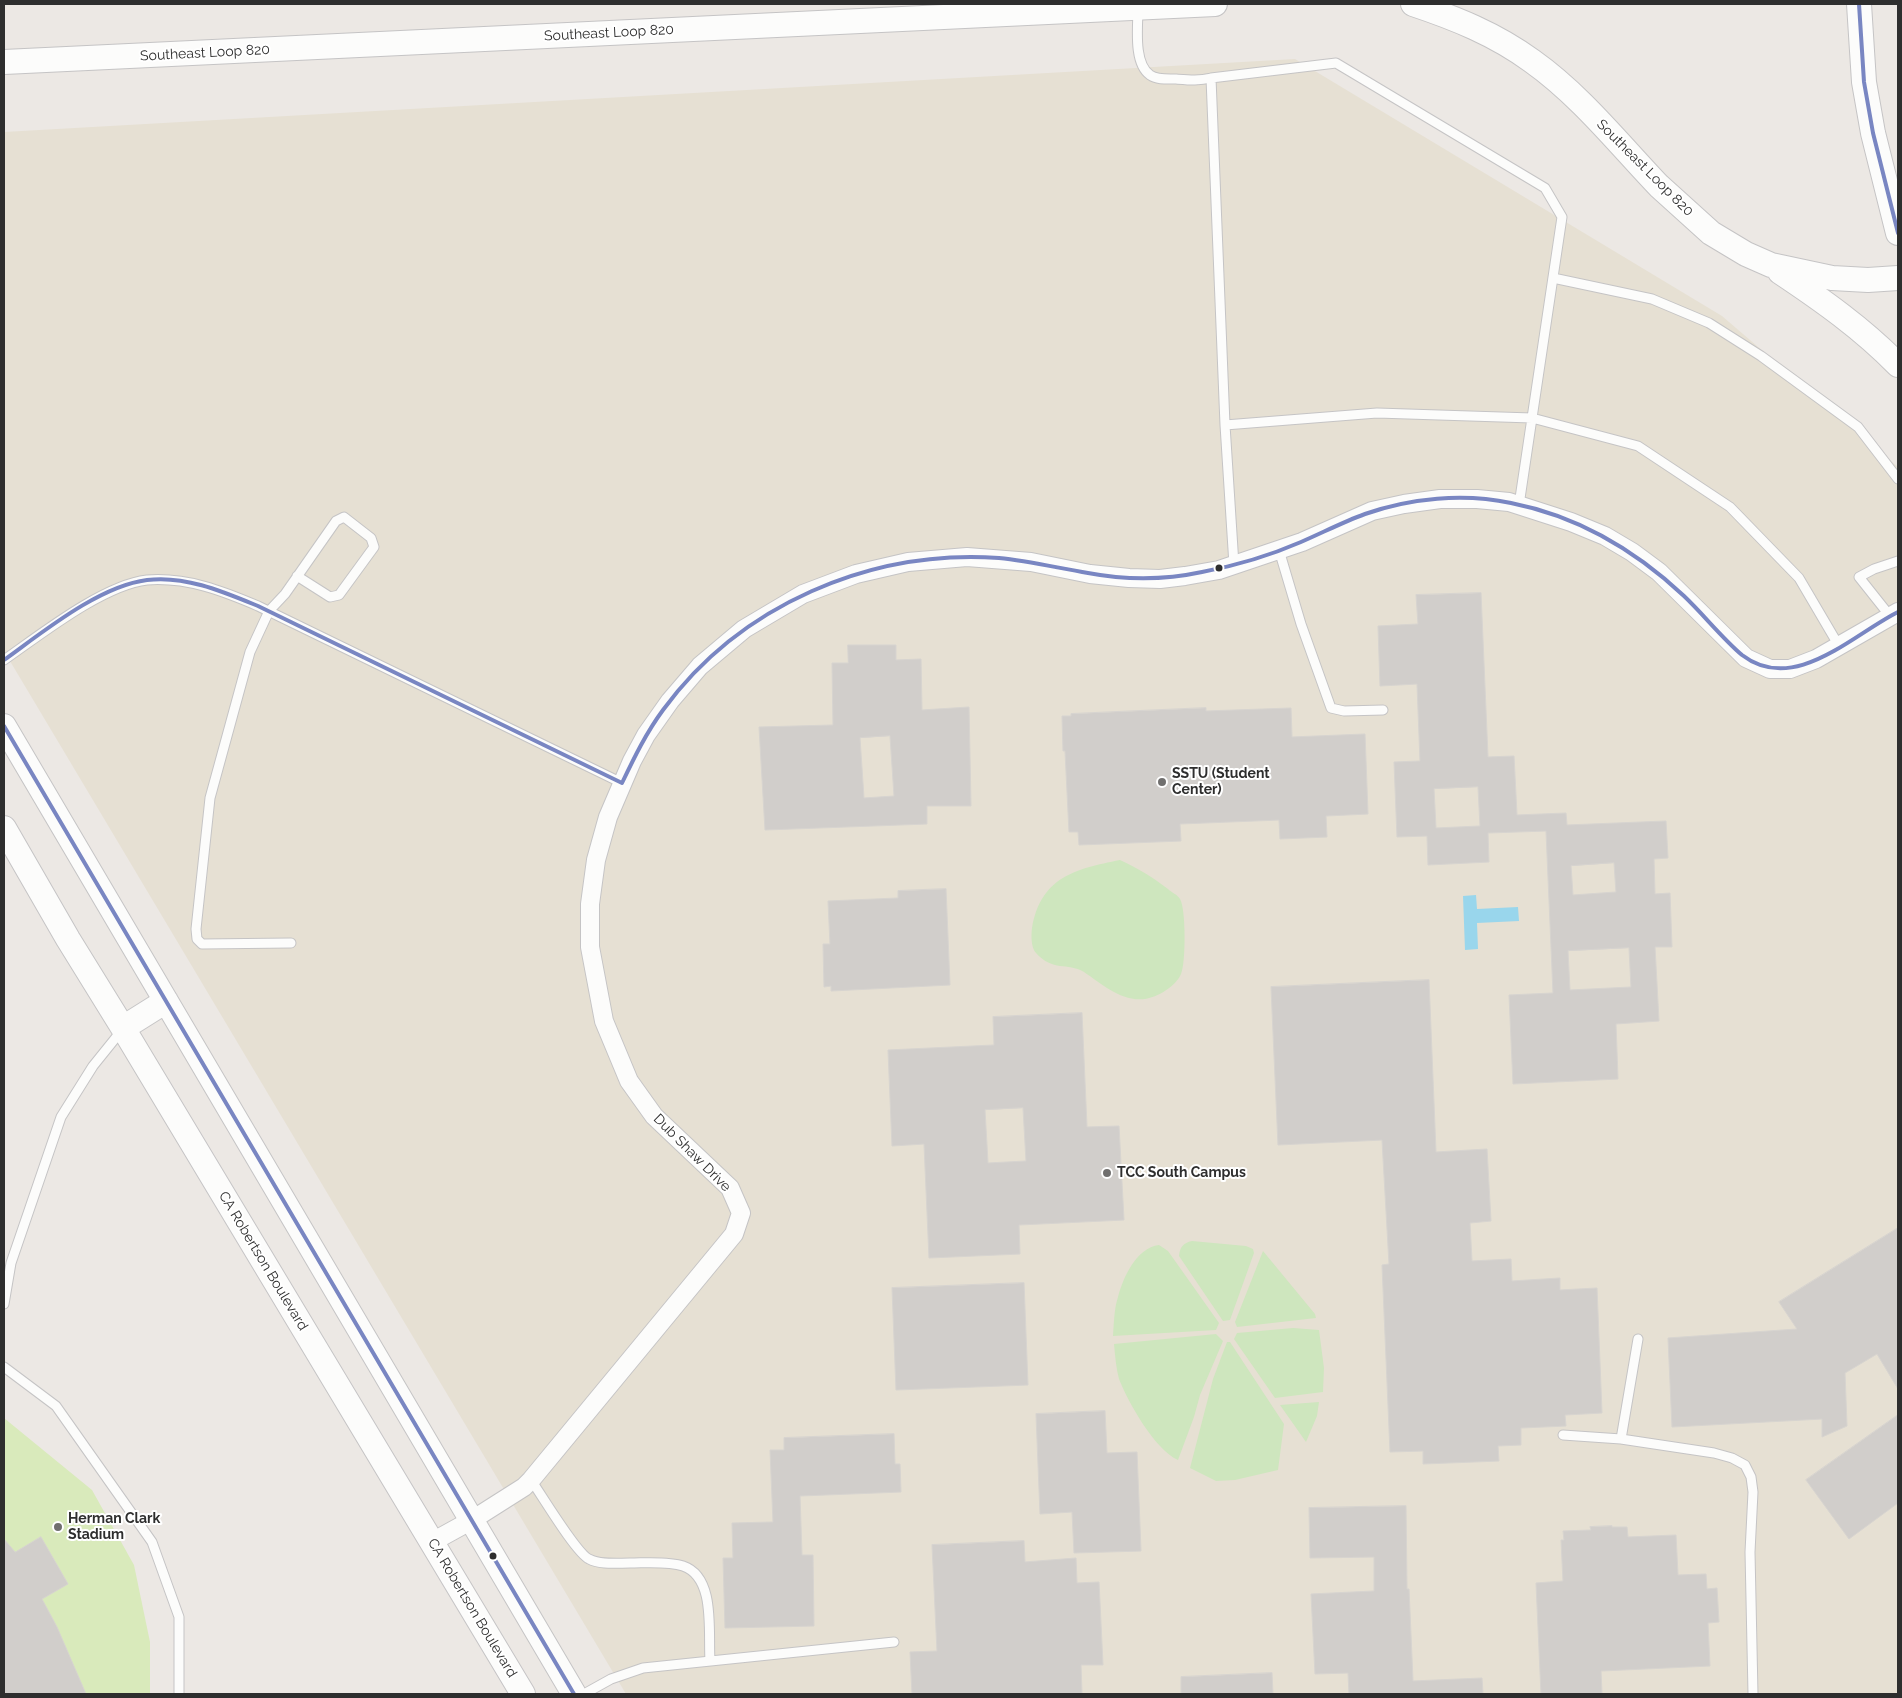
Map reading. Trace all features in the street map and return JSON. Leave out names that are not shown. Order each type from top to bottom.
[{"type":"main road","name":"Southeast Loop 820","points":[[4,62],[1215,4]]},
{"type":"main road","name":"Southeast Loop 820","points":[[1413,4],[1459,19],[1532,60],[1569,90],[1659,186],[1711,233],[1746,254],[1771,265],[1832,278],[1868,280],[1898,278]]},
{"type":"main road","points":[[1859,4],[1864,82],[1873,133],[1898,233]]},
{"type":"main road","points":[[1771,265],[1834,308],[1898,365]]},
{"type":"main road","points":[[4,726],[574,1694]]},
{"type":"main road","name":"CA Robertson Boulevard","points":[[4,828],[68,939],[523,1694]]},
{"type":"main road","points":[[123,1028],[166,1001]]},
{"type":"street","name":"Dub Shaw Drive","points":[[432,1542],[472,1520],[524,1487],[531,1480],[734,1234],[741,1213],[730,1188],[654,1116],[629,1081],[604,1021],[590,947],[590,904],[596,860],[608,816],[646,735],[670,700],[700,666],[744,629],[803,594],[856,574],[908,562],[967,557],[1031,562],[1090,574],[1160,579],[1219,570],[1302,542],[1372,511],[1440,499],[1509,502],[1571,522],[1605,536],[1632,552],[1659,572],[1746,658],[1770,669],[1790,669],[1816,659],[1894,614]]},
{"type":"lane","points":[[1138,8],[1138,57],[1149,75],[1158,79],[1200,81],[1211,78],[1336,63],[1545,188],[1562,217],[1519,505]]},
{"type":"lane","points":[[1211,78],[1225,425],[1234,565]]},
{"type":"lane","points":[[1554,278],[1652,299],[1709,323],[1761,356],[1858,427],[1898,479]]},
{"type":"lane","points":[[1225,425],[1377,413],[1532,418],[1638,446],[1730,506],[1799,578],[1839,646]]},
{"type":"lane","points":[[292,943],[202,944],[197,939],[196,929],[210,798],[250,652],[269,611],[286,594],[298,576],[336,521],[344,518],[371,538],[374,547],[340,595],[330,597],[298,576]]},
{"type":"lane","points":[[1278,550],[1301,624],[1331,708],[1344,711],[1383,710]]},
{"type":"lane","points":[[1894,614],[1859,577],[1874,569],[1898,561]]},
{"type":"lane","points":[[4,660],[88,603],[119,589],[146,580],[195,583],[222,590],[269,611],[622,783]]},
{"type":"lane","points":[[4,1304],[12,1263],[61,1117],[94,1066],[123,1028]]},
{"type":"lane","points":[[1621,1439],[1638,1339]]},
{"type":"lane","points":[[4,1367],[56,1406],[152,1542],[179,1617],[179,1694]]},
{"type":"lane","points":[[1563,1435],[1621,1439],[1714,1452],[1745,1465],[1751,1477],[1753,1492],[1750,1552],[1753,1694]]},
{"type":"lane","points":[[531,1480],[576,1547],[588,1559],[601,1562],[656,1563],[683,1566],[697,1574],[707,1593],[710,1662]]},
{"type":"lane","points":[[584,1694],[611,1679],[643,1668],[894,1642]]},
{"type":"shaded area","name":"TCC South Campus","points":[[1295,59],[1722,316],[1898,467],[1898,1694],[626,1694],[4,651],[4,132]]},
{"type":"green space","points":[[1120,860],[1162,884],[1178,896],[1182,904],[1184,948],[1181,974],[1175,983],[1166,990],[1145,999],[1128,998],[1105,987],[1078,969],[1048,963],[1034,951],[1032,945],[1032,928],[1037,911],[1043,897],[1052,886],[1062,878],[1075,872]]},
{"type":"green space","points":[[1192,1241],[1246,1246],[1253,1249],[1254,1253],[1230,1320],[1223,1321],[1179,1256],[1182,1246]]},
{"type":"green space","points":[[1159,1245],[1168,1251],[1219,1323],[1216,1330],[1113,1336],[1117,1302],[1127,1273],[1137,1258],[1151,1247]]},
{"type":"green space","points":[[1263,1251],[1315,1314],[1316,1318],[1237,1327],[1235,1322]]},
{"type":"green space","points":[[1293,1328],[1319,1330],[1324,1368],[1323,1392],[1275,1398],[1234,1339],[1237,1333]]},
{"type":"green space","points":[[1216,1334],[1223,1341],[1200,1395],[1178,1460],[1169,1455],[1160,1446],[1143,1424],[1129,1400],[1119,1379],[1114,1344]]},
{"type":"green space","points":[[1227,1342],[1230,1342],[1284,1424],[1278,1470],[1235,1480],[1216,1481],[1190,1468],[1213,1379]]},
{"type":"green space","points":[[1319,1402],[1317,1416],[1306,1442],[1280,1405]]},
{"type":"green space","name":"Herman Clark Stadium","points":[[4,1418],[92,1490],[134,1565],[150,1642],[150,1694],[4,1694]]},
{"type":"water","points":[[1476,895],[1477,909],[1518,907],[1519,921],[1477,923],[1478,949],[1465,950],[1463,896]]},
{"type":"building","points":[[1481,593],[1488,757],[1514,756],[1517,815],[1566,813],[1567,825],[1666,821],[1668,858],[1654,859],[1655,894],[1670,893],[1672,947],[1655,947],[1659,1021],[1616,1024],[1618,1079],[1513,1084],[1509,995],[1553,993],[1546,831],[1488,833],[1489,862],[1428,865],[1427,836],[1397,837],[1394,762],[1420,761],[1417,684],[1380,686],[1378,626],[1418,624],[1416,595]],"holes":[[[1478,787],[1480,826],[1436,828],[1434,789]],[[1614,863],[1616,892],[1573,895],[1571,866]],[[1629,948],[1631,987],[1570,990],[1568,951]]]},
{"type":"building","points":[[848,645],[896,645],[896,660],[921,659],[922,710],[969,707],[971,806],[927,806],[927,824],[765,830],[759,727],[833,725],[832,663],[848,663]],"holes":[[[890,736],[894,796],[864,798],[860,738]]]},
{"type":"building","name":"SSTU (Student Center)","points":[[1206,708],[1206,711],[1291,708],[1292,737],[1365,734],[1368,814],[1326,816],[1327,837],[1280,839],[1279,820],[1180,824],[1181,841],[1079,845],[1078,832],[1069,832],[1062,716]]},
{"type":"building","points":[[946,889],[950,985],[831,991],[831,986],[824,987],[823,944],[830,944],[828,901],[898,898],[898,891]]},
{"type":"building","points":[[1429,980],[1436,1152],[1487,1149],[1491,1221],[1470,1223],[1472,1261],[1511,1259],[1512,1281],[1560,1278],[1560,1290],[1597,1288],[1602,1413],[1565,1415],[1566,1426],[1521,1428],[1521,1445],[1498,1446],[1499,1461],[1423,1464],[1423,1451],[1390,1452],[1382,1265],[1389,1264],[1382,1140],[1278,1145],[1271,987]]},
{"type":"building","points":[[1082,1013],[1087,1127],[1119,1126],[1124,1220],[1019,1225],[1020,1254],[929,1258],[924,1144],[892,1146],[888,1050],[994,1045],[993,1017]],"holes":[[[1023,1108],[1026,1161],[988,1163],[985,1110]]]},
{"type":"building","points":[[1898,1228],[1898,1389],[1877,1354],[1845,1373],[1847,1426],[1822,1437],[1822,1419],[1672,1427],[1668,1338],[1797,1329],[1779,1302]]},
{"type":"building","points":[[1024,1283],[1028,1385],[896,1390],[892,1288]]},
{"type":"building","points":[[1105,1411],[1107,1453],[1137,1452],[1141,1551],[1074,1553],[1072,1512],[1040,1514],[1036,1414]]},
{"type":"building","points":[[1898,1415],[1898,1503],[1849,1539],[1806,1480]]},
{"type":"building","points":[[894,1434],[895,1464],[900,1464],[901,1492],[800,1496],[802,1555],[813,1555],[814,1626],[725,1628],[723,1558],[733,1558],[732,1523],[773,1522],[770,1450],[784,1450],[784,1438]]},
{"type":"building","points":[[1406,1506],[1407,1589],[1409,1589],[1413,1681],[1482,1678],[1483,1694],[1349,1694],[1348,1673],[1315,1674],[1311,1594],[1374,1591],[1374,1557],[1310,1558],[1309,1508]]},
{"type":"building","points":[[1590,1527],[1627,1527],[1628,1537],[1676,1535],[1678,1575],[1706,1574],[1707,1589],[1717,1588],[1719,1622],[1708,1623],[1710,1666],[1601,1671],[1602,1694],[1541,1694],[1536,1583],[1563,1581],[1561,1540],[1564,1540],[1563,1531],[1591,1530]]},
{"type":"building","points":[[41,1537],[68,1584],[42,1599],[57,1627],[86,1694],[4,1694],[4,1539],[15,1552]]},
{"type":"building","points":[[1024,1541],[1025,1562],[1076,1558],[1077,1583],[1099,1582],[1103,1665],[1081,1665],[1082,1694],[912,1694],[910,1652],[937,1651],[932,1545]]},
{"type":"building","points":[[1272,1673],[1273,1694],[1181,1694],[1181,1677]]},
{"type":"transit line","points":[[1859,4],[1864,82],[1873,133],[1898,233]]},
{"type":"transit line","points":[[4,660],[72,612],[110,591],[147,580],[161,579],[190,582],[218,590],[258,606],[622,783],[646,737],[663,710],[694,673],[730,641],[769,613],[811,591],[856,574],[903,563],[951,558],[999,558],[1116,577],[1174,577],[1214,570],[1265,556],[1357,517],[1400,504],[1437,499],[1474,498],[1511,503],[1535,509],[1582,526],[1604,537],[1646,564],[1665,579],[1742,655],[1762,666],[1782,668],[1802,665],[1842,646],[1898,612]]},
{"type":"transit line","points":[[4,726],[574,1694]]},
{"type":"place","name":"SSTU (Student Center)","points":[[1162,782]]},
{"type":"place","name":"TCC South Campus","points":[[1107,1173]]},
{"type":"place","name":"Herman Clark Stadium","points":[[58,1527]]}]
